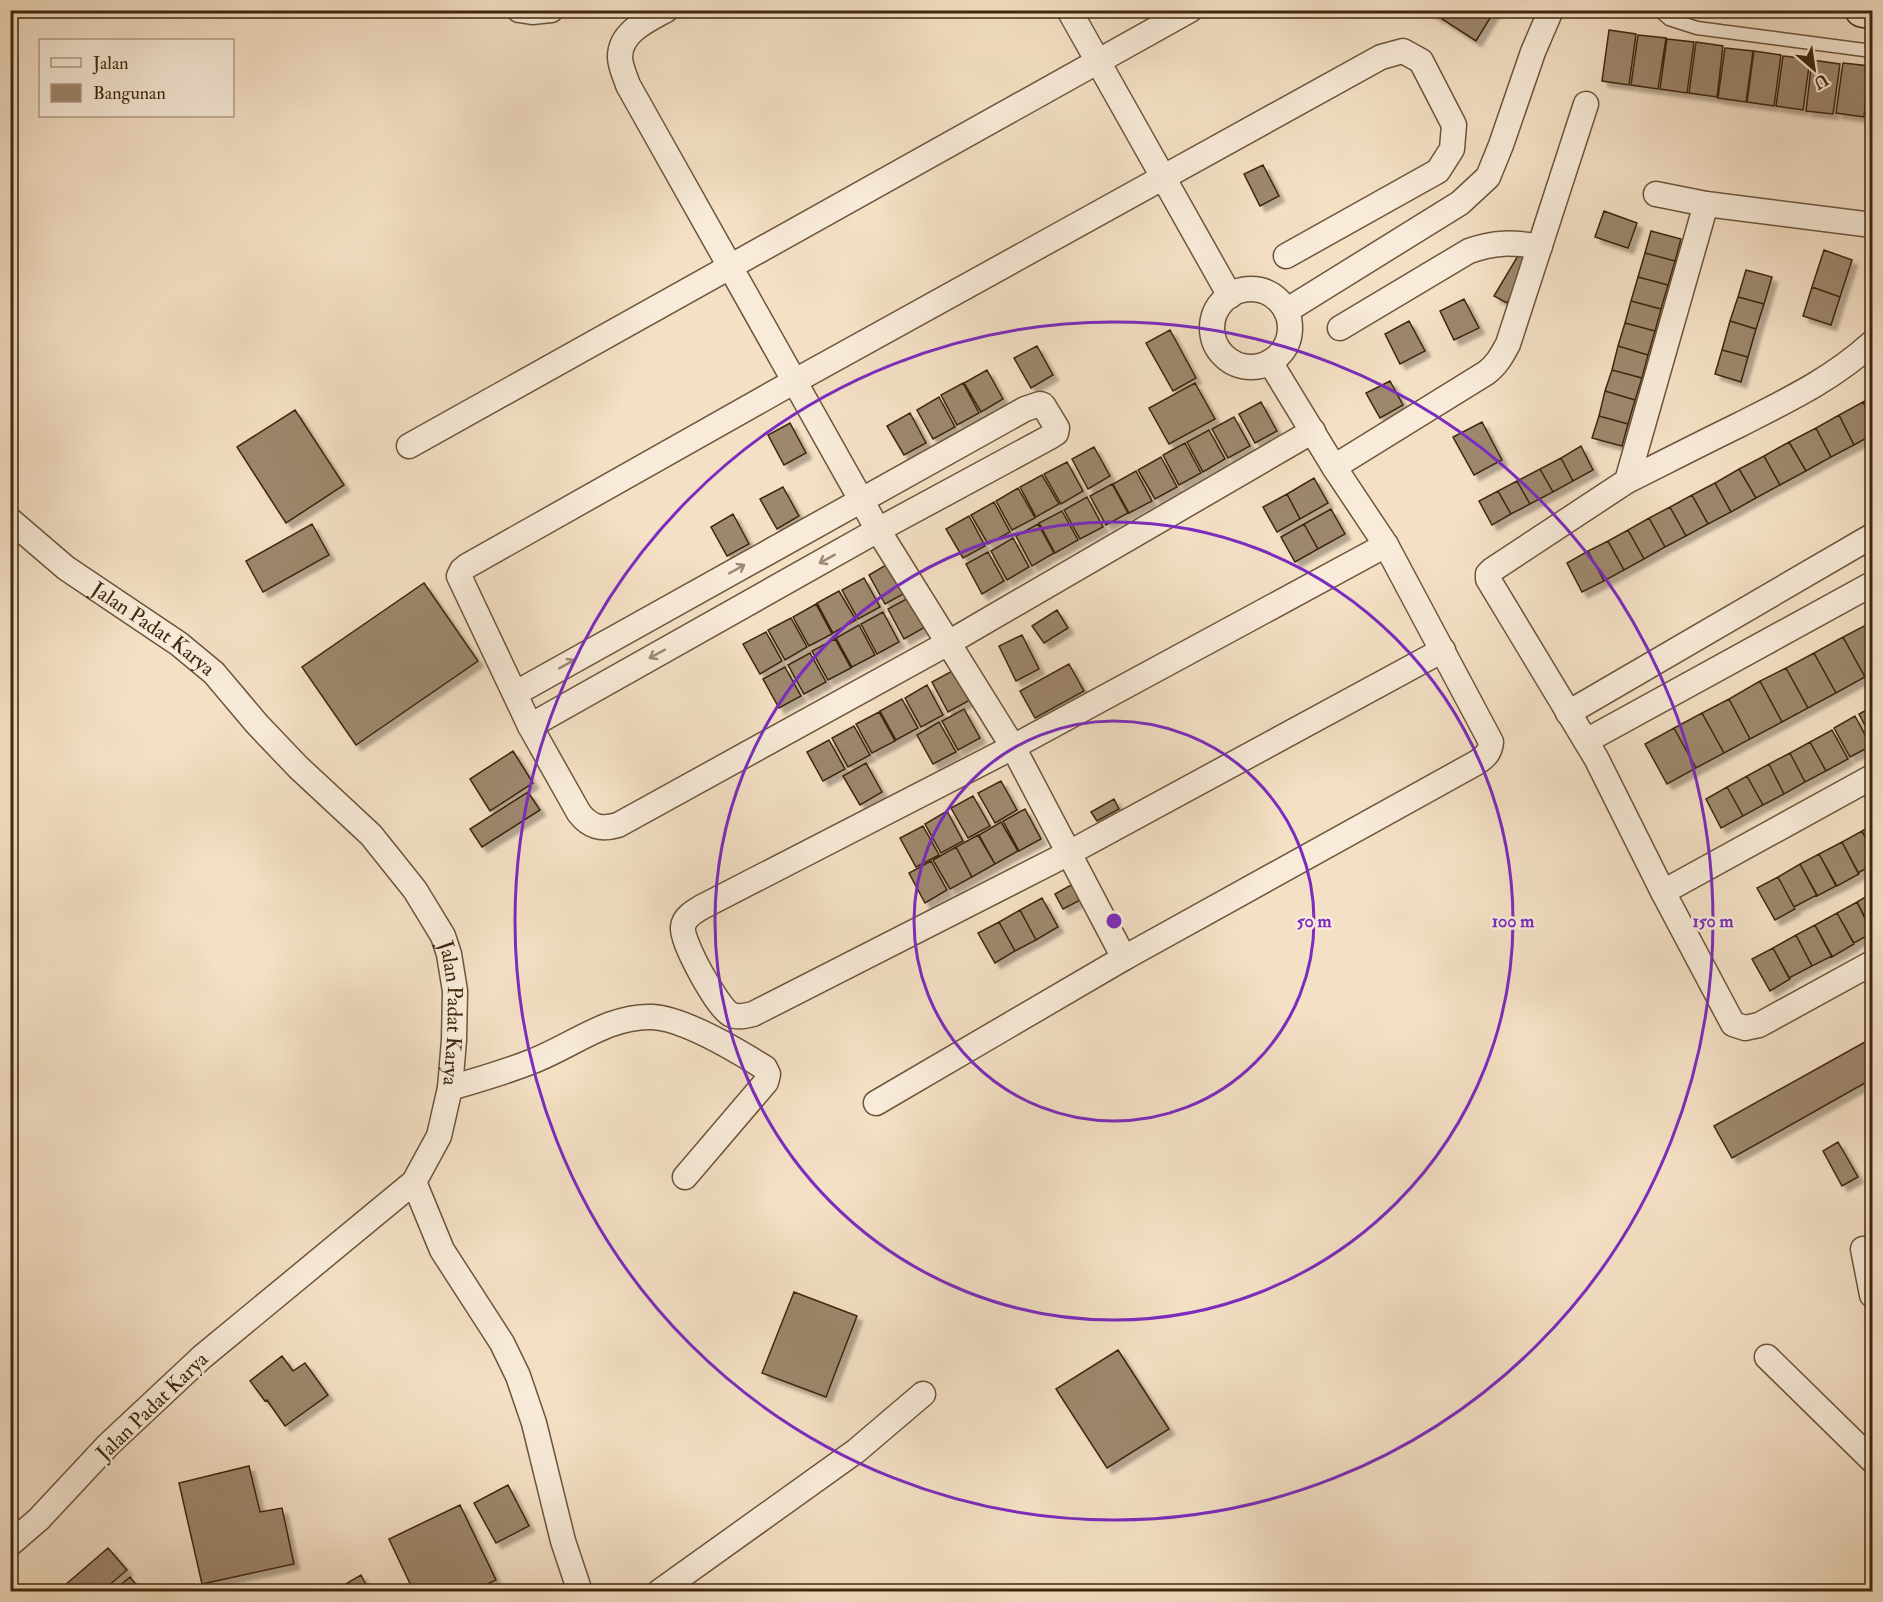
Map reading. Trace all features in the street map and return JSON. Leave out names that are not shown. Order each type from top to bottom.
[{"type":"street","points":[[519,10],[532,12],[551,10]]},
{"type":"street","points":[[666,10],[628,35],[621,48],[620,58],[628,85],[878,530],[950,642],[1013,747],[1124,958]]},
{"type":"street","points":[[1069,10],[1230,296]]},
{"type":"street","points":[[410,446],[1190,10]]},
{"type":"street","points":[[1286,311],[1460,203],[1488,177],[1502,145],[1533,52],[1551,10]]},
{"type":"street","points":[[1862,10],[1872,12]]},
{"type":"street","points":[[1286,256],[1438,171],[1452,149],[1454,125],[1421,61],[1403,51],[1381,57],[795,381],[462,570],[459,576],[530,726],[579,813],[586,822],[605,828],[618,825],[950,642],[1313,431]]},
{"type":"street","points":[[1334,467],[1494,367],[1508,344],[1586,104]]},
{"type":"street","points":[[1656,194],[1706,204],[1872,225]]},
{"type":"street","points":[[1628,481],[1706,204]]},
{"type":"street","points":[[1340,328],[1469,251],[1489,244],[1508,242],[1540,246]]},
{"type":"street","points":[[1242,290],[1255,290],[1273,297],[1286,311],[1290,325],[1288,340],[1281,353],[1270,362],[1257,366],[1244,366],[1232,362],[1221,354],[1212,330],[1214,316],[1220,304],[1230,296],[1242,290]]},
{"type":"street","points":[[1872,343],[1828,379],[1628,481],[1488,574],[1488,579],[1586,741],[1733,1024],[1738,1027],[1759,1025],[1872,963]]},
{"type":"street","points":[[876,1103],[1124,958],[1484,758],[1490,750],[1491,742],[1386,545],[1334,467],[1270,362]]},
{"type":"street","points":[[516,693],[1025,409],[1040,404],[1046,407],[1057,428],[1056,433],[878,530],[530,726]]},
{"type":"street","name":"Jalan Padat Karya","points":[[10,520],[66,568],[179,644],[214,672],[257,724],[298,767],[371,836],[415,890],[443,936],[449,954],[455,991],[450,1088],[439,1136],[414,1182],[202,1357],[108,1445],[39,1519],[10,1544]]},
{"type":"street","points":[[1568,713],[1872,536]]},
{"type":"street","points":[[1386,545],[1013,747],[702,908],[685,920],[683,927],[685,943],[722,1006],[731,1014],[740,1017],[753,1014],[1069,853],[1443,650]]},
{"type":"street","points":[[1586,741],[1872,584]]},
{"type":"street","points":[[1663,892],[1872,777]]},
{"type":"street","points":[[450,1088],[532,1062],[601,1028],[635,1017],[655,1017],[675,1023],[724,1043],[765,1068],[768,1074],[766,1082],[685,1177]]},
{"type":"street","points":[[414,1182],[442,1250],[502,1344],[518,1376],[534,1423],[563,1541],[580,1592]]},
{"type":"street","points":[[1863,1249],[1872,1295]]},
{"type":"street","points":[[1767,1357],[1872,1460]]},
{"type":"street","points":[[659,1592],[856,1451],[923,1394]]},
{"type":"lane","points":[[1659,10],[1669,19],[1697,28],[1872,51]]},
{"type":"building","points":[[1427,10],[1444,10],[1439,18]]},
{"type":"building","points":[[1447,10],[1495,10],[1476,41],[1442,19]]},
{"type":"building","points":[[1609,30],[1636,34],[1629,85],[1602,81]]},
{"type":"building","points":[[1638,35],[1666,38],[1658,89],[1631,85]]},
{"type":"building","points":[[1667,39],[1694,42],[1687,93],[1660,89]]},
{"type":"building","points":[[1696,42],[1723,46],[1717,97],[1689,93]]},
{"type":"building","points":[[1725,48],[1753,51],[1746,102],[1718,98]]},
{"type":"building","points":[[1754,51],[1781,55],[1774,106],[1747,102]]},
{"type":"building","points":[[1783,56],[1810,59],[1803,110],[1776,106]]},
{"type":"building","points":[[1812,60],[1840,64],[1833,114],[1806,111]]},
{"type":"building","points":[[1843,63],[1870,66],[1864,117],[1836,113]]},
{"type":"building","points":[[1263,165],[1279,196],[1260,206],[1244,174]]},
{"type":"building","points":[[1604,211],[1637,223],[1628,248],[1595,237]]},
{"type":"building","points":[[1651,231],[1681,239],[1675,261],[1645,253]]},
{"type":"building","points":[[1824,250],[1852,260],[1840,297],[1812,287]]},
{"type":"building","points":[[1645,253],[1675,261],[1668,285],[1638,277]]},
{"type":"building","points":[[1519,254],[1532,262],[1507,303],[1494,296]]},
{"type":"building","points":[[1746,270],[1772,277],[1764,304],[1738,297]]},
{"type":"building","points":[[1638,277],[1668,285],[1661,309],[1631,301]]},
{"type":"building","points":[[1812,287],[1840,297],[1831,325],[1803,316]]},
{"type":"building","points":[[1738,297],[1764,304],[1756,329],[1730,321]]},
{"type":"building","points":[[1464,299],[1479,328],[1454,340],[1440,311]]},
{"type":"building","points":[[1631,301],[1661,309],[1655,331],[1625,323]]},
{"type":"building","points":[[1409,321],[1425,351],[1400,364],[1385,334]]},
{"type":"building","points":[[1730,321],[1756,329],[1748,357],[1722,350]]},
{"type":"building","points":[[1625,323],[1655,331],[1648,355],[1618,346]]},
{"type":"building","points":[[1170,330],[1196,378],[1173,391],[1146,343]]},
{"type":"building","points":[[1037,346],[1053,375],[1031,388],[1014,358]]},
{"type":"building","points":[[1618,346],[1648,355],[1642,378],[1612,370]]},
{"type":"building","points":[[1722,350],[1748,357],[1741,382],[1715,374]]},
{"type":"building","points":[[987,370],[1003,399],[981,412],[964,383]]},
{"type":"building","points":[[1612,370],[1642,378],[1635,400],[1605,391]]},
{"type":"building","points":[[1390,381],[1403,405],[1380,418],[1366,393]]},
{"type":"building","points":[[963,383],[979,413],[957,425],[941,395]]},
{"type":"building","points":[[1195,383],[1215,419],[1169,444],[1149,408]]},
{"type":"building","points":[[1605,391],[1635,400],[1628,424],[1599,416]]},
{"type":"building","points":[[939,397],[955,427],[933,439],[917,410]]},
{"type":"building","points":[[1872,397],[1872,419],[1863,402]]},
{"type":"building","points":[[1261,402],[1277,431],[1255,443],[1239,414]]},
{"type":"building","points":[[1863,402],[1872,419],[1872,435],[1854,445],[1839,415]]},
{"type":"building","points":[[295,410],[344,485],[286,523],[237,447]]},
{"type":"building","points":[[910,413],[926,443],[904,455],[887,426]]},
{"type":"building","points":[[1839,415],[1854,445],[1831,457],[1816,428]]},
{"type":"building","points":[[1599,416],[1628,424],[1622,446],[1592,438]]},
{"type":"building","points":[[1234,417],[1250,446],[1228,458],[1212,429]]},
{"type":"building","points":[[1482,422],[1502,460],[1474,475],[1453,437]]},
{"type":"building","points":[[790,423],[806,453],[784,465],[768,435]]},
{"type":"building","points":[[1816,428],[1831,457],[1806,471],[1789,442]]},
{"type":"building","points":[[1209,430],[1225,459],[1203,472],[1187,442]]},
{"type":"building","points":[[1789,442],[1806,471],[1780,485],[1764,456]]},
{"type":"building","points":[[1185,443],[1201,473],[1179,485],[1163,455]]},
{"type":"building","points":[[1581,446],[1593,470],[1573,481],[1561,458]]},
{"type":"building","points":[[1094,447],[1110,476],[1088,489],[1072,459]]},
{"type":"building","points":[[1764,456],[1780,485],[1756,498],[1739,469]]},
{"type":"building","points":[[1161,457],[1177,487],[1155,499],[1138,470]]},
{"type":"building","points":[[1561,458],[1573,481],[1553,492],[1540,469]]},
{"type":"building","points":[[1067,462],[1083,491],[1061,504],[1044,474]]},
{"type":"building","points":[[1540,469],[1553,492],[1530,504],[1517,481]]},
{"type":"building","points":[[1739,469],[1756,498],[1731,512],[1715,483]]},
{"type":"building","points":[[1136,471],[1152,501],[1129,513],[1113,484]]},
{"type":"building","points":[[1042,475],[1059,504],[1036,517],[1020,487]]},
{"type":"building","points":[[1314,478],[1328,503],[1300,519],[1287,494]]},
{"type":"building","points":[[1517,481],[1530,504],[1511,514],[1498,491]]},
{"type":"building","points":[[1715,483],[1731,512],[1708,524],[1692,495]]},
{"type":"building","points":[[1112,484],[1128,513],[1106,525],[1090,496]]},
{"type":"building","points":[[783,487],[799,516],[777,529],[760,499]]},
{"type":"building","points":[[1018,488],[1035,518],[1012,530],[996,501]]},
{"type":"building","points":[[1498,491],[1511,514],[1492,525],[1479,501]]},
{"type":"building","points":[[1287,494],[1300,519],[1277,532],[1263,507]]},
{"type":"building","points":[[1692,495],[1708,524],[1686,536],[1670,507]]},
{"type":"building","points":[[1087,497],[1103,527],[1080,539],[1064,510]]},
{"type":"building","points":[[994,502],[1010,532],[988,544],[971,515]]},
{"type":"building","points":[[1670,507],[1686,536],[1665,547],[1649,518]]},
{"type":"building","points":[[1331,509],[1345,534],[1318,549],[1304,524]]},
{"type":"building","points":[[1062,511],[1078,540],[1055,553],[1039,523]]},
{"type":"building","points":[[733,514],[749,544],[727,556],[711,527]]},
{"type":"building","points":[[969,516],[985,546],[963,558],[946,529]]},
{"type":"building","points":[[1649,518],[1665,547],[1644,559],[1628,530]]},
{"type":"building","points":[[312,524],[329,555],[263,592],[246,561]]},
{"type":"building","points":[[1038,524],[1054,553],[1032,566],[1016,536]]},
{"type":"building","points":[[1304,524],[1318,549],[1295,562],[1281,537]]},
{"type":"building","points":[[1628,530],[1644,559],[1624,570],[1608,541]]},
{"type":"building","points":[[1013,538],[1029,567],[1007,580],[991,551]]},
{"type":"building","points":[[1608,541],[1624,570],[1604,581],[1588,551]]},
{"type":"building","points":[[1588,551],[1604,581],[1582,592],[1567,563]]},
{"type":"building","points":[[988,552],[1004,581],[982,594],[966,564]]},
{"type":"building","points":[[891,562],[907,592],[885,604],[869,575]]},
{"type":"building","points":[[864,578],[880,607],[858,619],[842,590]]},
{"type":"building","points":[[424,583],[478,661],[356,745],[302,667]]},
{"type":"building","points":[[839,591],[856,620],[833,633],[817,603]]},
{"type":"building","points":[[910,597],[927,626],[904,639],[888,609]]},
{"type":"building","points":[[816,604],[832,634],[809,646],[793,617]]},
{"type":"building","points":[[1057,610],[1068,628],[1044,643],[1032,626]]},
{"type":"building","points":[[883,612],[899,642],[877,654],[861,624]]},
{"type":"building","points":[[791,618],[807,647],[785,660],[768,630]]},
{"type":"building","points":[[1870,623],[1872,673],[1865,677],[1843,637]]},
{"type":"building","points":[[859,625],[875,655],[852,667],[836,638]]},
{"type":"building","points":[[766,632],[782,661],[760,674],[743,644]]},
{"type":"building","points":[[1022,635],[1039,669],[1016,681],[999,646]]},
{"type":"building","points":[[1843,637],[1865,677],[1836,693],[1814,653]]},
{"type":"building","points":[[835,639],[851,668],[828,680],[812,651]]},
{"type":"building","points":[[810,653],[826,682],[804,694],[788,665]]},
{"type":"building","points":[[1814,653],[1836,693],[1808,708],[1786,668]]},
{"type":"building","points":[[1069,664],[1084,691],[1035,718],[1020,691]]},
{"type":"building","points":[[785,667],[801,696],[779,708],[763,679]]},
{"type":"building","points":[[1786,668],[1808,708],[1782,722],[1760,681]]},
{"type":"building","points":[[954,670],[970,700],[948,712],[932,682]]},
{"type":"building","points":[[1760,681],[1782,722],[1750,739],[1729,699]]},
{"type":"building","points":[[927,685],[943,715],[921,727],[905,698]]},
{"type":"building","points":[[902,699],[918,728],[896,740],[880,711]]},
{"type":"building","points":[[1729,699],[1750,739],[1724,753],[1702,713]]},
{"type":"building","points":[[1872,707],[1872,739],[1859,714]]},
{"type":"building","points":[[964,709],[980,738],[958,750],[942,721]]},
{"type":"building","points":[[879,712],[895,741],[872,753],[856,724]]},
{"type":"building","points":[[1702,713],[1724,753],[1696,768],[1674,728]]},
{"type":"building","points":[[1855,716],[1871,746],[1850,757],[1834,728]]},
{"type":"building","points":[[939,722],[956,752],[933,764],[917,735]]},
{"type":"building","points":[[854,726],[870,755],[848,767],[832,738]]},
{"type":"building","points":[[1674,728],[1696,768],[1667,784],[1645,744]]},
{"type":"building","points":[[1832,730],[1848,759],[1826,771],[1810,742]]},
{"type":"building","points":[[829,740],[845,769],[823,781],[807,752]]},
{"type":"building","points":[[1810,742],[1826,771],[1805,782],[1790,753]]},
{"type":"building","points":[[513,751],[533,783],[490,811],[470,779]]},
{"type":"building","points":[[1790,753],[1805,782],[1784,794],[1769,764]]},
{"type":"building","points":[[866,763],[882,792],[860,805],[843,776]]},
{"type":"building","points":[[1769,764],[1784,794],[1763,805],[1747,776]]},
{"type":"building","points":[[1747,776],[1763,805],[1743,816],[1727,787]]},
{"type":"building","points":[[1001,781],[1017,810],[995,823],[978,793]]},
{"type":"building","points":[[1727,787],[1743,816],[1721,828],[1706,799]]},
{"type":"building","points":[[528,792],[540,810],[482,847],[470,829]]},
{"type":"building","points":[[973,796],[990,826],[968,838],[951,808]]},
{"type":"building","points":[[1114,799],[1119,809],[1097,821],[1091,812]]},
{"type":"building","points":[[1025,809],[1041,839],[1019,851],[1003,821]]},
{"type":"building","points":[[947,811],[963,841],[941,853],[925,824]]},
{"type":"building","points":[[1001,822],[1018,851],[995,864],[979,835]]},
{"type":"building","points":[[1872,825],[1872,851],[1862,831]]},
{"type":"building","points":[[923,826],[939,855],[916,867],[900,838]]},
{"type":"building","points":[[1862,831],[1872,851],[1872,865],[1858,873],[1842,842]]},
{"type":"building","points":[[978,835],[995,864],[972,877],[956,847]]},
{"type":"building","points":[[1842,842],[1859,874],[1837,886],[1819,854]]},
{"type":"building","points":[[956,847],[972,877],[950,889],[933,860]]},
{"type":"building","points":[[1819,854],[1836,886],[1817,896],[1800,864]]},
{"type":"building","points":[[931,861],[947,890],[925,903],[909,873]]},
{"type":"building","points":[[1800,864],[1817,895],[1794,907],[1778,877]]},
{"type":"building","points":[[1778,877],[1795,909],[1775,920],[1757,888]]},
{"type":"building","points":[[1080,880],[1088,896],[1063,909],[1055,894]]},
{"type":"building","points":[[1872,893],[1872,931],[1857,902]]},
{"type":"building","points":[[1042,898],[1058,927],[1036,940],[1020,910]]},
{"type":"building","points":[[1857,902],[1872,933],[1854,943],[1837,913]]},
{"type":"building","points":[[1020,910],[1036,940],[1015,951],[999,922]]},
{"type":"building","points":[[1837,913],[1854,944],[1832,957],[1815,925]]},
{"type":"building","points":[[999,922],[1015,951],[995,963],[978,933]]},
{"type":"building","points":[[1815,925],[1832,956],[1812,966],[1796,935]]},
{"type":"building","points":[[1796,935],[1812,966],[1789,978],[1773,948]]},
{"type":"building","points":[[1773,948],[1790,979],[1770,991],[1752,959]]},
{"type":"building","points":[[1872,1038],[1872,1079],[1732,1158],[1714,1126]]},
{"type":"building","points":[[1838,1142],[1858,1177],[1842,1186],[1823,1151]]},
{"type":"building","points":[[794,1292],[857,1316],[826,1397],[762,1373]]},
{"type":"building","points":[[1118,1350],[1169,1429],[1107,1468],[1056,1389]]},
{"type":"building","points":[[282,1356],[293,1371],[305,1363],[328,1395],[285,1426],[250,1381]]},
{"type":"building","points":[[249,1466],[260,1512],[282,1508],[294,1564],[202,1584],[179,1483]]},
{"type":"building","points":[[508,1485],[529,1526],[496,1543],[474,1503]]},
{"type":"building","points":[[460,1505],[496,1580],[471,1592],[414,1592],[389,1539]]},
{"type":"building","points":[[108,1548],[127,1570],[101,1592],[57,1592]]},
{"type":"building","points":[[361,1575],[370,1592],[332,1592]]},
{"type":"building","points":[[130,1577],[142,1592],[112,1592]]}]
